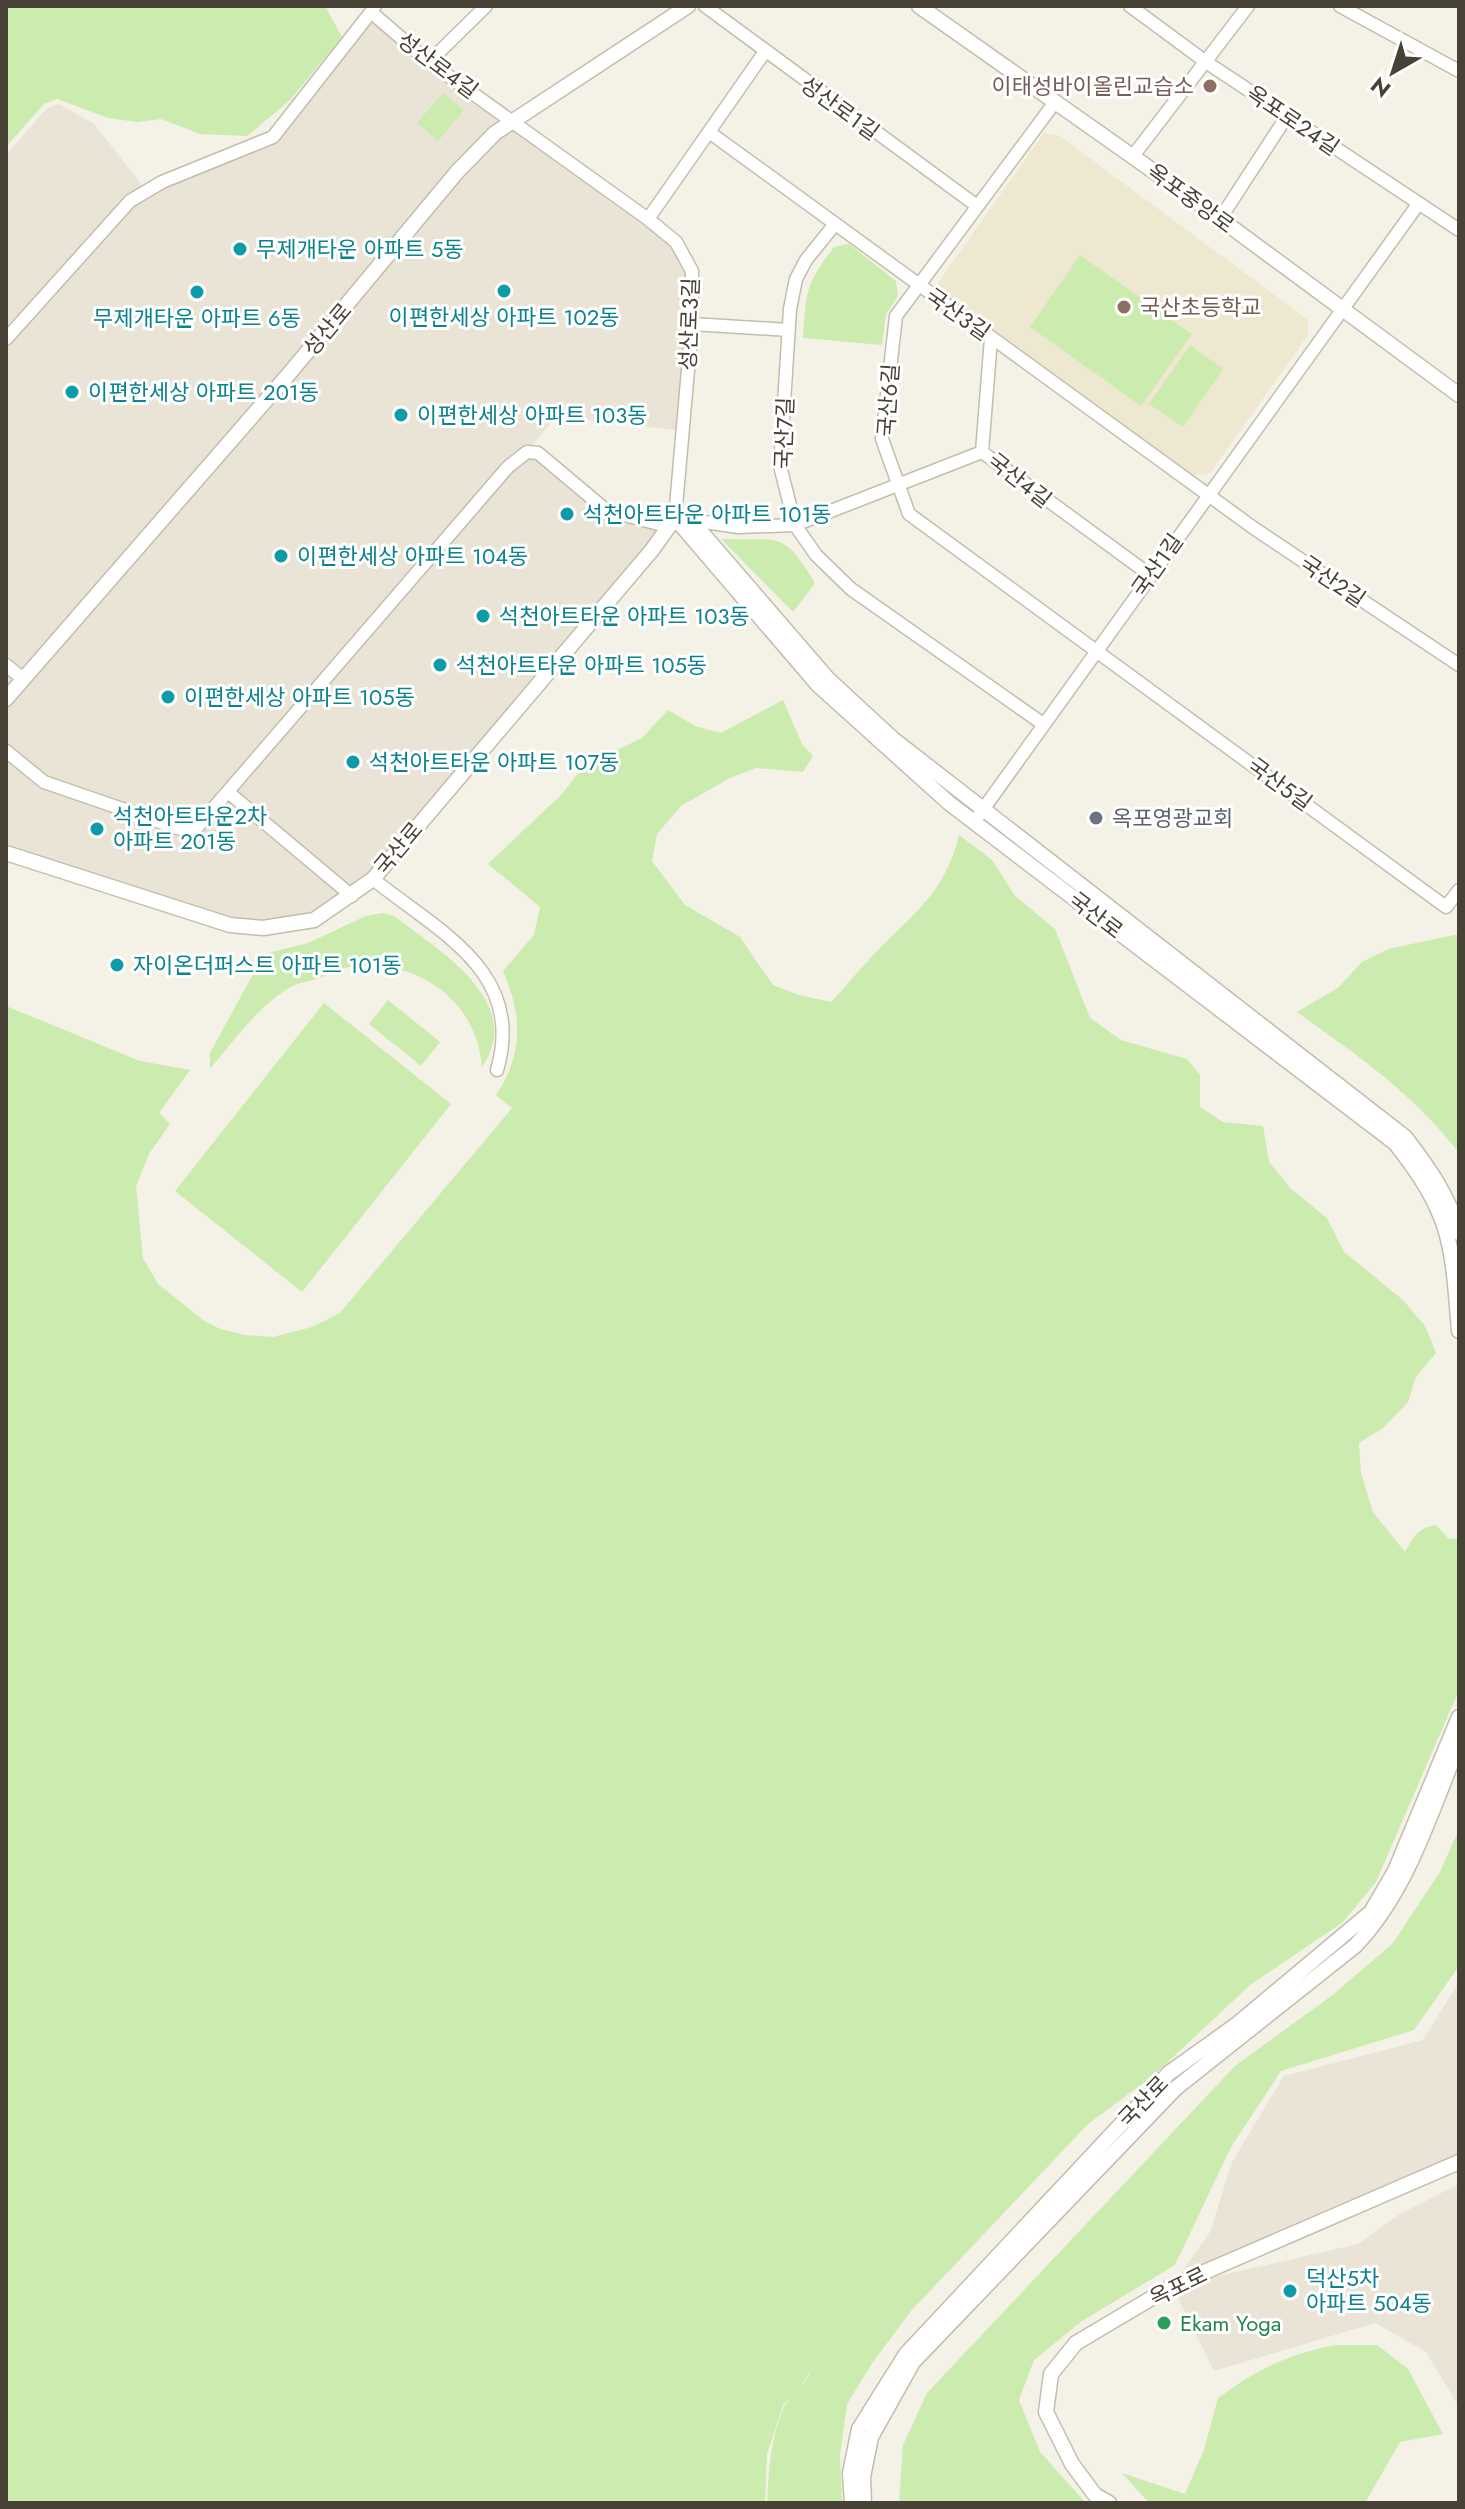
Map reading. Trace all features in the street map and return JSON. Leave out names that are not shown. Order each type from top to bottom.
[{"type":"street","points":[[429,62],[486,6]]},
{"type":"street","name":"성산로","points":[[6,699],[288,375],[457,172],[513,120],[688,6]]},
{"type":"street","name":"성산로1길","points":[[705,6],[764,53],[977,206]]},
{"type":"street","name":"옥포중앙로","points":[[919,6],[1133,156],[1459,395]]},
{"type":"street","name":"옥포로24길","points":[[1130,6],[1206,62],[1459,230]]},
{"type":"street","points":[[1133,156],[1248,6]]},
{"type":"street","points":[[1340,6],[1459,71]]},
{"type":"street","points":[[6,339],[130,201],[162,182],[273,137],[373,9]]},
{"type":"street","name":"성산로4길","points":[[373,9],[429,62],[513,120]]},
{"type":"street","points":[[648,219],[764,53]]},
{"type":"street","name":"국산6길","points":[[1055,102],[896,316],[882,439],[909,514],[1097,650]]},
{"type":"street","points":[[1220,219],[1287,116]]},
{"type":"street","name":"성산로3길","points":[[513,120],[676,242],[692,271],[692,324],[671,522]]},
{"type":"street","name":"국산3길","points":[[709,132],[917,286],[1208,494]]},
{"type":"street","name":"국산1길","points":[[979,816],[1419,203]]},
{"type":"street","name":"국산7길","points":[[835,224],[806,260],[796,279],[789,330],[780,466],[795,525],[823,564],[851,589],[1043,724]]},
{"type":"street","points":[[692,324],[789,330]]},
{"type":"street","name":"국산4길","points":[[991,338],[982,452],[1150,575]]},
{"type":"street","points":[[6,751],[44,782],[192,833],[508,467],[527,452],[538,453],[606,510],[671,522],[691,520],[738,527],[795,525],[982,452]]},
{"type":"street","name":"국산2길","points":[[1208,494],[1459,665]]},
{"type":"street","name":"국산로","points":[[691,520],[828,679],[979,816],[1405,1137],[1434,1176],[1454,1214],[1459,1233]]},
{"type":"street","name":"국산로","points":[[6,853],[230,925],[263,928],[314,920],[373,879],[652,550],[671,522],[818,685],[979,816],[1395,1143],[1425,1181],[1443,1215],[1453,1257],[1459,1331]]},
{"type":"street","name":"국산5길","points":[[1097,650],[1446,907],[1459,890]]},
{"type":"street","points":[[6,665],[23,679]]},
{"type":"street","points":[[228,792],[352,896]]},
{"type":"street","points":[[373,879],[457,946],[490,981],[504,1017],[505,1045],[497,1070]]},
{"type":"street","name":"국산로","points":[[852,2503],[850,2473],[859,2429],[906,2354],[1169,2073],[1236,2025],[1371,1912],[1395,1871],[1459,1717]]},
{"type":"street","name":"국산로","points":[[864,2503],[863,2477],[871,2437],[913,2362],[1176,2088],[1355,1946],[1377,1924],[1400,1885],[1459,1744]]},
{"type":"street","name":"옥포로","points":[[1109,2503],[1095,2495],[1072,2464],[1046,2412],[1051,2374],[1076,2343],[1172,2286],[1459,2162]]},
{"type":"shaded area","points":[[371,12],[676,242],[692,271],[683,431],[556,416],[528,451],[606,510],[666,526],[373,879],[335,908],[263,928],[6,853],[6,155],[47,108],[59,104],[94,124],[146,190],[273,137]]},
{"type":"shaded area","name":"국산초등학교","points":[[1044,133],[1060,136],[1308,320],[1308,335],[1210,473],[1192,476],[940,294],[938,283]]},
{"type":"shaded area","points":[[1459,1982],[1459,2162],[1179,2285],[1358,2244],[1400,2214],[1459,2184],[1459,2407],[1426,2352],[1375,2323],[1214,2371],[1172,2286],[1210,2232],[1232,2162],[1284,2076],[1423,2040]]},
{"type":"green space","points":[[6,6],[325,6],[342,37],[290,100],[247,136],[200,134],[161,119],[137,122],[108,118],[57,99],[44,104],[6,147]]},
{"type":"green space","points":[[443,93],[464,110],[438,141],[417,123]]},
{"type":"green space","points":[[849,244],[896,281],[898,296],[886,314],[882,345],[803,338],[806,299],[812,280],[834,247]]},
{"type":"green space","points":[[1080,255],[1192,334],[1141,406],[1030,327]]},
{"type":"green space","points":[[1190,345],[1223,369],[1183,427],[1149,404]]},
{"type":"green space","points":[[721,539],[768,540],[787,546],[815,583],[793,612]]},
{"type":"green space","points":[[783,700],[802,744],[813,756],[803,772],[756,768],[730,778],[681,806],[657,834],[652,861],[685,905],[740,937],[773,985],[831,1002],[930,897],[947,869],[959,835],[992,860],[1015,896],[1055,929],[1090,1018],[1121,1040],[1187,1059],[1200,1075],[1200,1107],[1223,1122],[1263,1126],[1269,1162],[1291,1189],[1327,1218],[1344,1252],[1403,1300],[1425,1326],[1436,1353],[1416,1377],[1408,1402],[1383,1428],[1359,1443],[1361,1473],[1373,1512],[1405,1552],[1417,1534],[1430,1526],[1436,1525],[1449,1539],[1459,1538],[1459,1690],[1376,1882],[1343,1922],[1250,1985],[1154,2075],[1088,2124],[911,2311],[847,2404],[840,2456],[842,2503],[767,2503],[775,2432],[783,2409],[795,2394],[783,2405],[767,2454],[765,2503],[6,2503],[6,1006],[140,1061],[190,1070],[159,1113],[170,1124],[149,1154],[136,1186],[143,1258],[158,1284],[203,1320],[220,1329],[273,1337],[312,1327],[340,1313],[512,1108],[496,1095],[512,1065],[517,1034],[514,1003],[503,971],[534,935],[540,907],[488,864],[562,794],[584,766],[642,738],[668,710],[695,726],[721,733]]},
{"type":"green space","points":[[383,913],[394,916],[453,961],[485,999],[493,1021],[493,1043],[482,1067],[477,1042],[468,1021],[454,1002],[417,975],[394,968],[370,966],[342,969],[287,989],[255,1015],[210,1069],[210,1053],[264,954],[308,943],[366,916]]},
{"type":"green space","points":[[1459,934],[1459,1153],[1404,1094],[1297,1012],[1338,988],[1362,962],[1388,949]]},
{"type":"green space","points":[[388,1000],[440,1042],[421,1066],[369,1024]]},
{"type":"green space","points":[[324,1003],[451,1104],[302,1292],[175,1191]]},
{"type":"green space","points":[[1459,1829],[1459,1966],[1414,2030],[1281,2071],[1231,2147],[1175,2265],[1082,2321],[1034,2360],[1019,2400],[1040,2452],[1086,2503],[899,2503],[903,2445],[927,2393],[1235,2066],[1334,1994],[1393,1943],[1440,1872]]},
{"type":"green space","points":[[1335,2345],[1377,2345],[1408,2369],[1443,2434],[1400,2442],[1365,2503],[1149,2503],[1122,2473],[1185,2494],[1204,2450],[1218,2398],[1273,2364]]},
{"type":"place","name":"이태성바이올린교습소","points":[[1210,86]]},
{"type":"place","name":"무제개타운 아파트 5동","points":[[240,249]]},
{"type":"place","name":"이편한세상 아파트 102동","points":[[504,291]]},
{"type":"place","name":"무제개타운 아파트 6동","points":[[197,292]]},
{"type":"place","name":"국산초등학교","points":[[1124,307]]},
{"type":"place","name":"이편한세상 아파트 201동","points":[[72,392]]},
{"type":"place","name":"이편한세상 아파트 103동","points":[[401,415]]},
{"type":"place","name":"석천아트타운 아파트 101동","points":[[567,514]]},
{"type":"place","name":"이편한세상 아파트 104동","points":[[281,556]]},
{"type":"place","name":"석천아트타운 아파트 103동","points":[[483,616]]},
{"type":"place","name":"석천아트타운 아파트 105동","points":[[440,665]]},
{"type":"place","name":"이편한세상 아파트 105동","points":[[168,697]]},
{"type":"place","name":"석천아트타운 아파트 107동","points":[[353,762]]},
{"type":"place","name":"옥포영광교회","points":[[1096,818]]},
{"type":"place","name":"석천아트타운2차 아파트 201동","points":[[97,829]]},
{"type":"place","name":"자이온더퍼스트 아파트 101동","points":[[117,965]]},
{"type":"place","name":"덕산5차 아파트 504동","points":[[1290,2291]]},
{"type":"place","name":"Ekam Yoga","points":[[1164,2323]]}]
